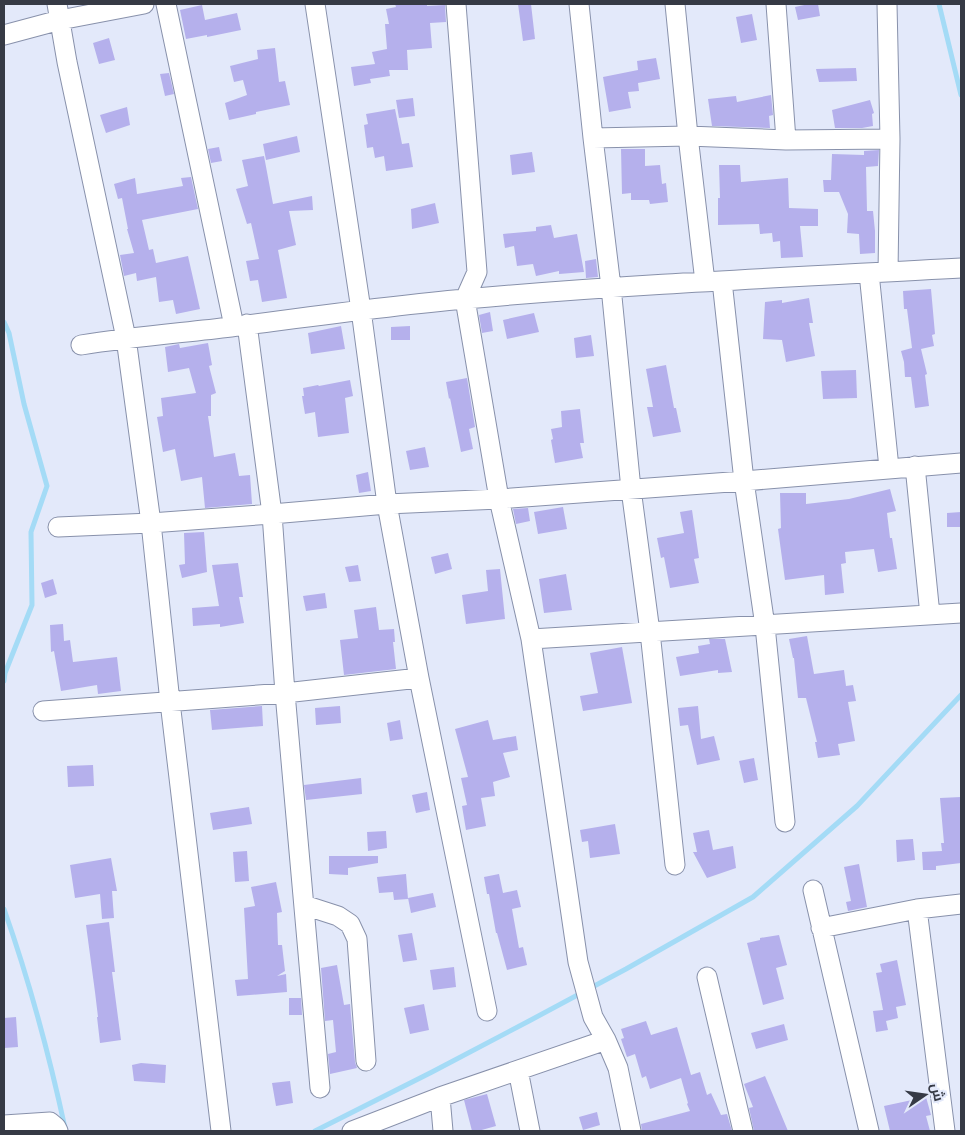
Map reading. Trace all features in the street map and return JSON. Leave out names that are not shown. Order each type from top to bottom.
[{"type":"street","points":[[4,35],[58,12],[144,4]]},
{"type":"street","points":[[166,4],[240,325],[272,514],[285,693],[320,1088]]},
{"type":"street","points":[[314,4],[361,310],[387,504],[419,678],[488,1011]]},
{"type":"street","points":[[456,4],[477,272],[465,299],[499,499],[530,639],[578,962],[594,1016],[618,1068],[631,1131]]},
{"type":"street","points":[[579,4],[611,288],[631,489],[650,632],[675,865]]},
{"type":"street","points":[[675,4],[688,136],[714,282],[765,626],[785,822]]},
{"type":"street","points":[[776,4],[786,140]]},
{"type":"street","points":[[887,4],[890,139],[888,272]]},
{"type":"street","points":[[58,12],[126,338],[151,523],[170,702],[221,1131]]},
{"type":"street","points":[[593,138],[688,136],[786,140],[890,139]]},
{"type":"street","points":[[81,345],[126,338],[465,299],[611,288],[961,268]]},
{"type":"street","points":[[869,273],[889,468]]},
{"type":"street","points":[[58,527],[151,523],[387,504],[499,499],[961,462]]},
{"type":"street","points":[[915,466],[930,615]]},
{"type":"street","points":[[530,639],[961,613]]},
{"type":"street","points":[[43,711],[285,693],[419,678]]},
{"type":"street","points":[[813,890],[869,1131]]},
{"type":"street","points":[[821,928],[917,909],[961,904]]},
{"type":"street","points":[[304,905],[338,916],[350,924],[357,939],[366,1061]]},
{"type":"street","points":[[917,909],[945,1131]]},
{"type":"street","points":[[707,977],[743,1131]]},
{"type":"street","points":[[352,1131],[440,1097],[606,1040]]},
{"type":"street","points":[[518,1070],[530,1131]]},
{"type":"street","points":[[440,1097],[443,1131]]},
{"type":"street","points":[[4,1125],[50,1122],[58,1131]]},
{"type":"building","points":[[395,4],[445,5],[446,22],[430,23],[432,48],[407,50],[408,70],[389,70],[390,76],[370,79],[371,83],[354,86],[351,67],[375,64],[372,52],[387,49],[385,24],[389,24],[386,9],[396,7]]},
{"type":"building","points":[[518,4],[531,4],[535,39],[523,41]]},
{"type":"building","points":[[818,4],[820,16],[798,20],[795,7]]},
{"type":"building","points":[[202,5],[205,20],[237,13],[241,30],[186,39],[180,10]]},
{"type":"building","points":[[752,14],[757,40],[741,43],[736,17]]},
{"type":"building","points":[[109,38],[115,60],[99,64],[93,43]]},
{"type":"building","points":[[275,48],[279,82],[285,81],[290,105],[229,120],[225,103],[247,95],[243,80],[234,82],[230,66],[258,59],[257,50]]},
{"type":"building","points":[[656,58],[660,79],[638,83],[639,91],[628,92],[631,108],[609,112],[603,77],[638,70],[637,61]]},
{"type":"building","points":[[856,68],[857,81],[819,82],[816,69]]},
{"type":"building","points":[[169,73],[174,94],[165,96],[160,74]]},
{"type":"building","points":[[771,95],[773,115],[769,116],[770,128],[712,126],[708,99],[736,96],[737,102]]},
{"type":"building","points":[[413,98],[415,116],[399,118],[396,100]]},
{"type":"building","points":[[870,100],[874,113],[872,114],[873,126],[835,128],[832,110]]},
{"type":"building","points":[[127,107],[130,125],[106,133],[100,115]]},
{"type":"building","points":[[395,109],[402,144],[409,143],[413,167],[386,171],[384,156],[375,158],[373,147],[367,148],[364,125],[368,124],[366,114]]},
{"type":"building","points":[[297,136],[300,152],[266,160],[263,144]]},
{"type":"building","points":[[219,147],[222,161],[211,163],[208,149]]},
{"type":"building","points":[[621,149],[645,149],[645,166],[660,165],[662,184],[666,183],[668,202],[650,204],[649,200],[631,200],[631,193],[622,194]]},
{"type":"building","points":[[879,150],[878,166],[866,167],[867,211],[873,211],[875,253],[860,254],[859,234],[847,233],[848,214],[839,192],[824,192],[823,180],[831,180],[832,154],[864,155],[864,151]]},
{"type":"building","points":[[532,152],[535,172],[512,175],[510,155]]},
{"type":"building","points":[[264,156],[273,204],[312,196],[313,210],[289,211],[296,245],[278,250],[287,298],[262,302],[258,280],[250,281],[246,261],[259,259],[251,223],[247,224],[236,189],[248,186],[242,160]]},
{"type":"building","points":[[719,165],[740,165],[741,182],[788,178],[789,208],[818,209],[818,226],[800,226],[803,257],[781,258],[780,241],[773,242],[772,233],[760,234],[759,224],[718,225],[718,198],[720,198]]},
{"type":"building","points":[[191,177],[198,209],[142,220],[149,250],[153,249],[156,263],[188,256],[200,309],[176,314],[173,300],[159,302],[156,277],[137,281],[136,273],[124,276],[120,255],[134,253],[127,229],[122,198],[118,199],[114,184],[135,178],[137,194],[183,186],[181,178]]},
{"type":"building","points":[[435,203],[439,223],[412,229],[411,209]]},
{"type":"building","points":[[551,225],[554,238],[577,234],[584,272],[559,274],[559,271],[536,276],[533,264],[517,266],[514,246],[505,248],[503,234],[536,231],[536,227]]},
{"type":"building","points":[[596,259],[598,277],[586,278],[585,261]]},
{"type":"building","points":[[931,289],[935,334],[932,335],[934,346],[921,349],[927,374],[925,375],[929,406],[915,408],[911,377],[905,377],[901,351],[912,348],[907,309],[904,309],[903,291]]},
{"type":"building","points":[[809,298],[813,323],[809,323],[815,356],[786,362],[782,340],[763,339],[765,302],[782,300],[782,303]]},
{"type":"building","points":[[490,312],[493,331],[482,333],[479,315]]},
{"type":"building","points":[[534,313],[539,332],[507,339],[503,320]]},
{"type":"building","points":[[341,326],[345,349],[311,354],[308,333]]},
{"type":"building","points":[[410,326],[410,340],[391,340],[391,327]]},
{"type":"building","points":[[591,335],[594,356],[576,358],[574,338]]},
{"type":"building","points":[[208,343],[212,365],[209,366],[216,393],[211,395],[211,416],[208,416],[214,457],[235,453],[239,476],[250,475],[252,504],[205,508],[202,477],[181,481],[175,449],[163,452],[157,417],[163,416],[161,398],[196,393],[189,368],[168,372],[165,347],[179,344],[180,348]]},
{"type":"building","points":[[666,365],[674,408],[676,408],[681,432],[653,437],[647,407],[653,407],[646,369]]},
{"type":"building","points":[[856,370],[857,398],[823,399],[821,371]]},
{"type":"building","points":[[467,378],[475,427],[469,429],[473,449],[461,452],[446,382]]},
{"type":"building","points":[[350,380],[353,396],[345,398],[349,433],[318,437],[315,412],[305,414],[302,396],[304,396],[303,388]]},
{"type":"building","points":[[580,409],[584,443],[580,443],[583,458],[555,463],[551,429],[562,427],[561,411]]},
{"type":"building","points":[[425,447],[429,467],[410,470],[406,451]]},
{"type":"building","points":[[368,472],[371,491],[359,493],[356,475]]},
{"type":"building","points":[[890,489],[896,511],[887,513],[897,569],[878,572],[874,549],[845,552],[846,563],[841,564],[844,593],[825,595],[824,575],[785,580],[778,529],[781,528],[780,493],[806,493],[806,504],[849,499]]},
{"type":"building","points":[[563,507],[567,529],[538,534],[534,512]]},
{"type":"building","points":[[528,508],[530,521],[516,524],[513,509]]},
{"type":"building","points":[[692,510],[699,558],[694,559],[699,583],[670,588],[664,557],[661,558],[657,538],[684,533],[680,512]]},
{"type":"building","points":[[961,512],[961,527],[947,527],[947,513]]},
{"type":"building","points":[[204,532],[207,572],[182,578],[179,565],[185,564],[184,533]]},
{"type":"building","points":[[448,553],[452,569],[435,574],[431,557]]},
{"type":"building","points":[[238,563],[243,597],[239,597],[244,623],[220,627],[220,624],[193,626],[192,608],[219,606],[212,565]]},
{"type":"building","points":[[358,565],[361,581],[349,582],[345,567]]},
{"type":"building","points":[[500,569],[505,619],[466,624],[462,595],[488,591],[486,570]]},
{"type":"building","points":[[566,574],[572,610],[544,613],[539,579]]},
{"type":"building","points":[[53,579],[57,594],[45,598],[41,583]]},
{"type":"building","points":[[325,593],[327,608],[306,611],[303,596]]},
{"type":"building","points":[[376,607],[379,630],[394,629],[395,642],[393,642],[396,669],[344,675],[340,640],[358,638],[354,610]]},
{"type":"building","points":[[63,624],[64,641],[70,640],[73,662],[117,657],[121,691],[98,694],[97,685],[61,691],[54,651],[51,652],[50,625]]},
{"type":"building","points":[[807,636],[814,674],[844,670],[846,686],[853,685],[856,701],[848,702],[855,741],[838,744],[840,755],[818,758],[815,742],[817,742],[806,698],[798,698],[794,658],[789,639]]},
{"type":"building","points":[[709,639],[725,639],[732,672],[718,673],[718,670],[680,676],[676,657],[699,653],[698,646],[710,644]]},
{"type":"building","points":[[622,647],[632,703],[583,711],[580,696],[598,693],[590,653]]},
{"type":"building","points":[[262,706],[263,726],[212,730],[210,710]]},
{"type":"building","points":[[340,706],[341,723],[316,725],[315,708]]},
{"type":"building","points":[[698,706],[701,739],[714,736],[720,760],[697,765],[688,725],[680,726],[678,708]]},
{"type":"building","points":[[400,720],[403,739],[390,741],[387,723]]},
{"type":"building","points":[[488,720],[493,740],[516,736],[518,750],[503,753],[510,777],[493,782],[495,796],[481,798],[486,826],[466,830],[462,806],[467,805],[461,778],[468,777],[455,729]]},
{"type":"building","points":[[754,758],[758,780],[744,783],[739,761]]},
{"type":"building","points":[[93,765],[94,786],[68,787],[67,766]]},
{"type":"building","points":[[361,778],[362,794],[306,800],[304,785]]},
{"type":"building","points":[[427,792],[430,810],[416,813],[412,795]]},
{"type":"building","points":[[961,797],[961,863],[936,866],[936,870],[923,870],[922,852],[942,851],[941,843],[944,843],[940,798]]},
{"type":"building","points":[[249,807],[252,824],[213,830],[210,813]]},
{"type":"building","points":[[615,824],[620,854],[590,858],[588,841],[582,842],[580,830]]},
{"type":"building","points":[[709,830],[713,850],[733,846],[736,868],[707,878],[693,852],[697,852],[693,833]]},
{"type":"building","points":[[386,831],[387,848],[368,851],[367,832]]},
{"type":"building","points":[[913,839],[915,860],[897,862],[896,840]]},
{"type":"building","points":[[247,851],[249,881],[235,882],[233,852]]},
{"type":"building","points":[[329,856],[378,856],[378,863],[348,868],[348,875],[329,874]]},
{"type":"building","points":[[111,858],[117,891],[112,891],[114,918],[102,919],[100,894],[75,898],[70,865]]},
{"type":"building","points":[[859,864],[867,907],[848,911],[846,902],[851,901],[844,867]]},
{"type":"building","points":[[406,874],[408,899],[394,900],[393,892],[379,893],[377,877]]},
{"type":"building","points":[[499,874],[503,893],[517,890],[521,907],[512,909],[519,948],[523,947],[527,965],[507,970],[496,933],[484,877]]},
{"type":"building","points":[[276,882],[282,912],[277,913],[278,945],[282,945],[285,971],[277,976],[286,974],[287,992],[237,996],[235,980],[248,979],[244,908],[255,906],[251,887]]},
{"type":"building","points":[[433,893],[436,907],[411,913],[408,898]]},
{"type":"building","points":[[109,922],[115,972],[112,972],[121,1040],[100,1043],[86,925]]},
{"type":"building","points":[[412,933],[417,960],[403,962],[398,935]]},
{"type":"building","points":[[779,935],[787,965],[776,968],[784,999],[763,1005],[747,943],[760,940],[760,938]]},
{"type":"building","points":[[897,960],[906,1005],[896,1007],[898,1018],[886,1021],[888,1030],[876,1032],[873,1011],[883,1010],[876,973],[882,972],[880,964]]},
{"type":"building","points":[[337,965],[344,1005],[350,1004],[357,1068],[330,1074],[328,1054],[336,1052],[333,1020],[325,1021],[321,968]]},
{"type":"building","points":[[454,967],[456,987],[433,990],[430,970]]},
{"type":"building","points":[[289,998],[301,998],[302,1015],[289,1015]]},
{"type":"building","points":[[424,1004],[429,1030],[410,1034],[404,1008]]},
{"type":"building","points":[[16,1017],[18,1047],[4,1048],[4,1018]]},
{"type":"building","points":[[646,1021],[651,1035],[677,1027],[691,1075],[700,1072],[707,1095],[711,1093],[721,1115],[727,1114],[732,1131],[642,1131],[641,1124],[690,1111],[681,1078],[650,1089],[646,1076],[642,1078],[635,1054],[627,1057],[621,1039],[624,1038],[621,1029]]},
{"type":"building","points":[[784,1024],[788,1040],[756,1049],[751,1033]]},
{"type":"building","points":[[141,1063],[166,1065],[165,1083],[134,1081],[132,1065]]},
{"type":"building","points":[[765,1076],[788,1131],[754,1131],[749,1108],[753,1107],[744,1084]]},
{"type":"building","points":[[290,1081],[293,1103],[276,1106],[272,1083]]},
{"type":"building","points":[[487,1094],[496,1126],[472,1131],[464,1100]]},
{"type":"building","points":[[926,1097],[931,1115],[926,1116],[930,1131],[890,1131],[884,1106]]},
{"type":"building","points":[[597,1112],[600,1125],[583,1130],[579,1117]]},
{"type":"waterway","points":[[939,4],[961,95]]},
{"type":"waterway","points":[[4,322],[9,333],[24,404],[47,486],[31,532],[32,605],[5,673],[4,681]]},
{"type":"waterway","points":[[315,1131],[529,1021],[753,897],[857,806],[961,695]]},
{"type":"waterway","points":[[4,909],[38,1017],[65,1128]]}]
